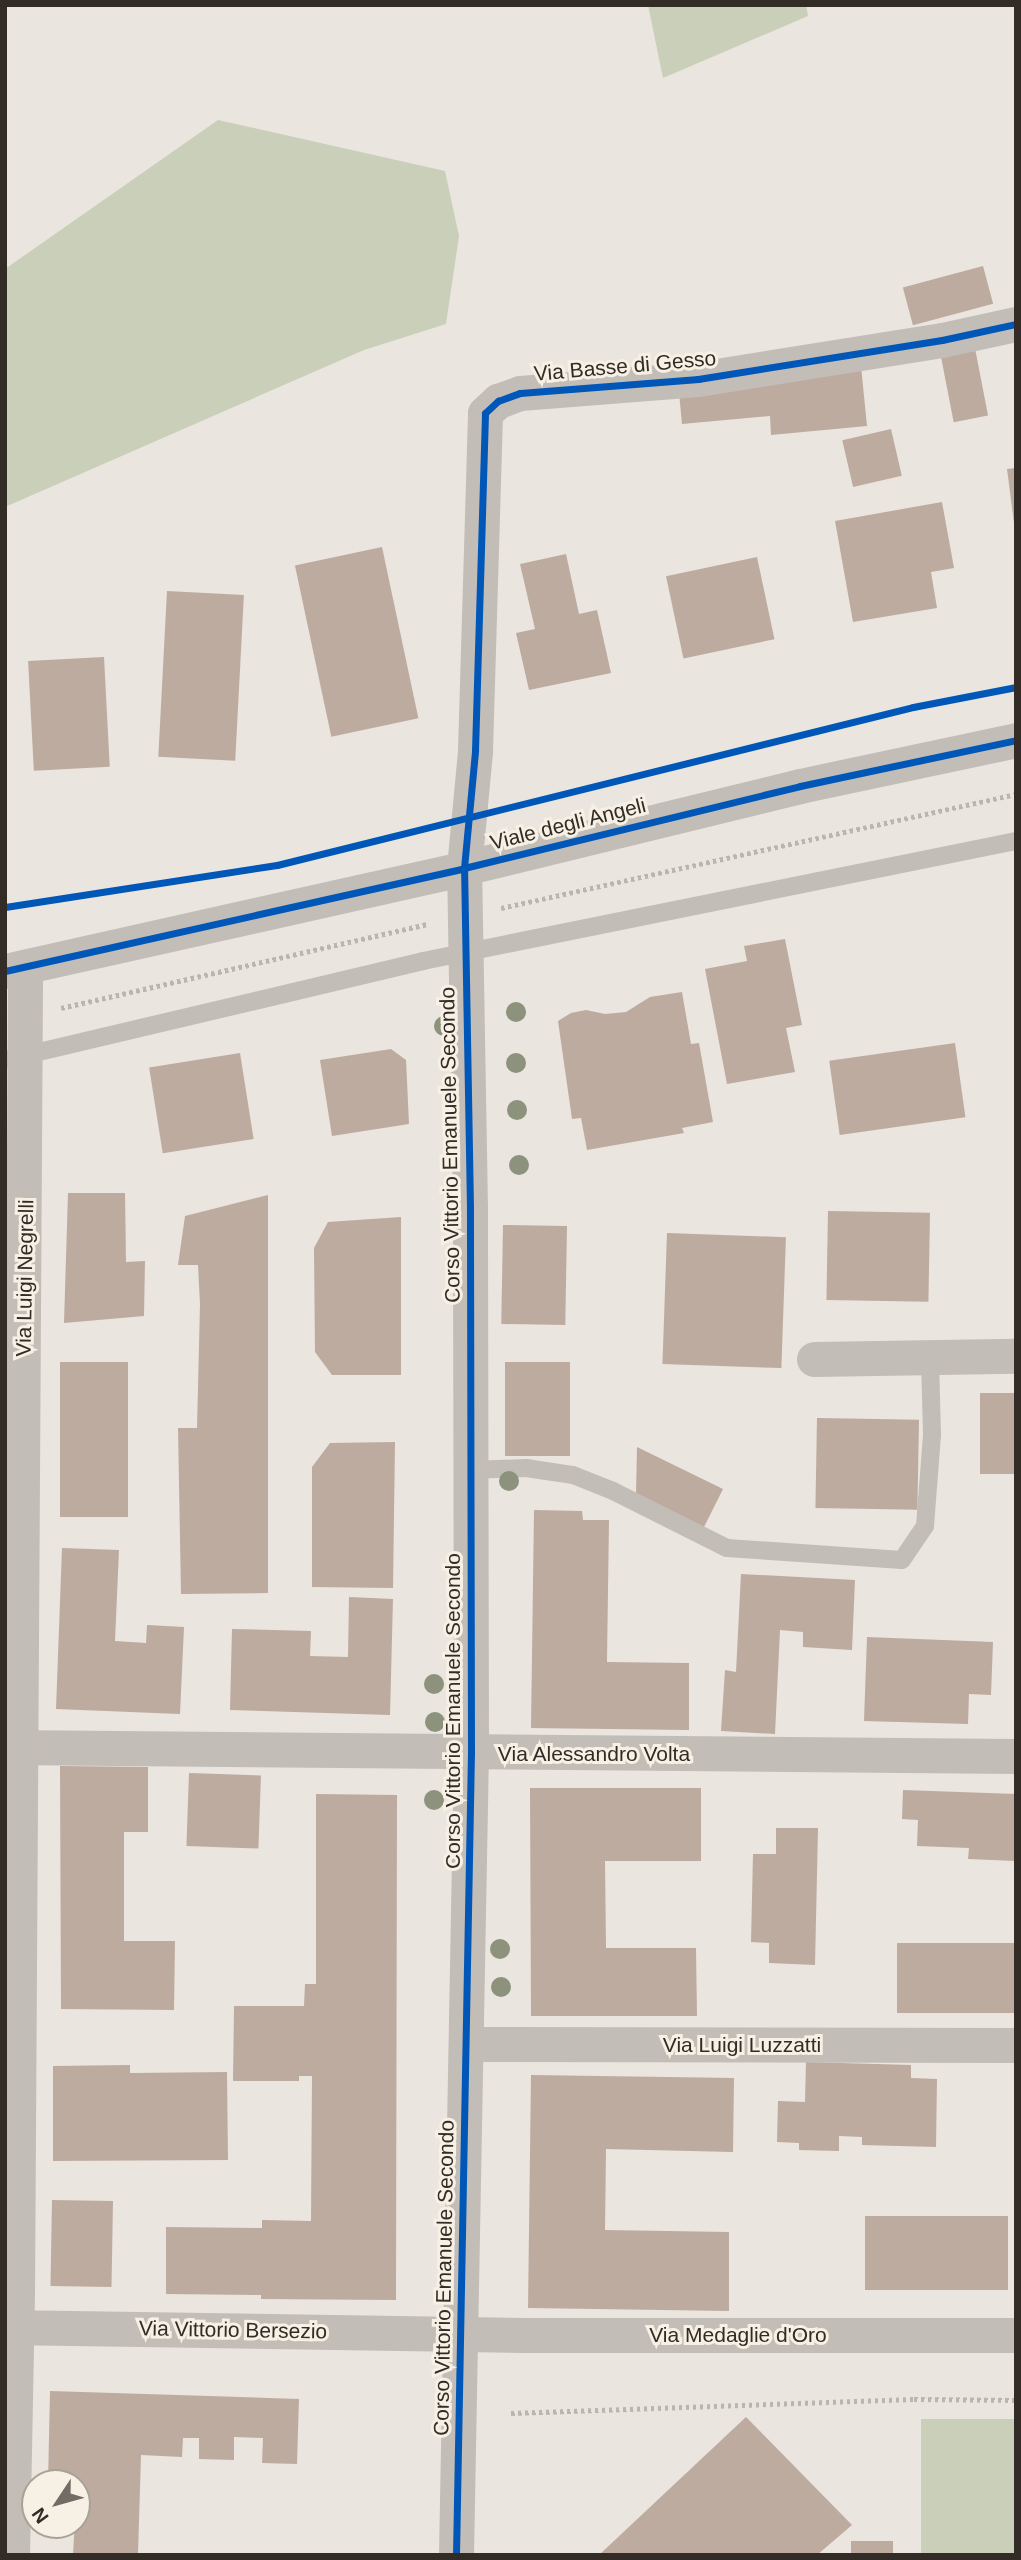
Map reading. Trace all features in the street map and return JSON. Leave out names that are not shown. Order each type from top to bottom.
[{"type":"street","name":"Via Basse di Gesso","points":[[464,868],[475,751],[485,413],[498,401],[520,393],[698,379],[942,340],[1016,324]]},
{"type":"street","name":"Viale degli Angeli","points":[[15,970],[464,868],[800,786],[1016,740]]},
{"type":"street","name":"Corso Vittorio Emanuele Secondo","points":[[456,2555],[471,1753],[470,1208],[464,868]]},
{"type":"street","name":"Via Luigi Negrelli","points":[[12,2555],[16,1058],[26,1016],[15,970]]},
{"type":"street","points":[[814,1359],[1016,1356]]},
{"type":"street","name":"Via Alessandro Volta","points":[[13,1747],[1016,1756]]},
{"type":"street","name":"Via Luigi Luzzatti","points":[[467,2044],[1016,2045]]},
{"type":"street","name":"Via Vittorio Bersezio","points":[[11,2327],[460,2334]]},
{"type":"street","name":"Via Medaglie d'Oro","points":[[460,2334],[1016,2335]]},
{"type":"lane","points":[[16,1058],[465,953],[1016,841]]},
{"type":"lane","points":[[470,1469],[526,1468],[573,1475],[613,1491],[727,1548],[902,1560],[925,1527],[932,1435],[930,1357]]},
{"type":"path","points":[[26,1016],[1016,794]]},
{"type":"path","points":[[510,2413],[914,2399],[1016,2400]]},
{"type":"green space","points":[[648,5],[806,5],[808,16],[663,78]]},
{"type":"green space","points":[[218,120],[445,171],[459,236],[446,324],[364,350],[5,507],[5,269]]},
{"type":"green space","points":[[921,2419],[1016,2419],[1016,2555],[921,2555]]},
{"type":"building","points":[[983,266],[993,304],[913,325],[903,287]]},
{"type":"building","points":[[973,338],[988,416],[954,422],[939,345]]},
{"type":"building","points":[[861,366],[867,426],[771,435],[770,416],[682,424],[678,382]]},
{"type":"building","points":[[891,429],[902,476],[853,487],[842,440]]},
{"type":"building","points":[[1016,468],[1016,523],[1014,523],[1007,469]]},
{"type":"building","points":[[942,502],[954,568],[931,572],[937,608],[853,622],[835,521]]},
{"type":"building","points":[[382,547],[418,718],[331,737],[295,566]]},
{"type":"building","points":[[566,554],[579,614],[597,610],[611,673],[529,690],[516,633],[535,629],[520,564]]},
{"type":"building","points":[[757,557],[774,639],[683,659],[666,576]]},
{"type":"building","points":[[167,591],[244,595],[235,761],[158,757]]},
{"type":"building","points":[[104,657],[110,767],[34,771],[28,661]]},
{"type":"building","points":[[785,939],[802,1025],[786,1028],[795,1072],[727,1084],[705,969],[747,961],[744,946]]},
{"type":"building","points":[[682,992],[691,1044],[699,1043],[713,1122],[682,1128],[684,1133],[587,1150],[581,1118],[572,1119],[558,1021],[571,1013],[586,1010],[605,1014],[626,1012],[650,997]]},
{"type":"building","points":[[955,1043],[965,1117],[840,1135],[829,1061]]},
{"type":"building","points":[[391,1049],[406,1060],[409,1124],[332,1136],[320,1060]]},
{"type":"building","points":[[240,1053],[254,1139],[163,1153],[149,1067]]},
{"type":"building","points":[[68,1193],[125,1193],[126,1262],[145,1261],[144,1316],[64,1323]]},
{"type":"building","points":[[268,1195],[268,1593],[181,1594],[178,1428],[197,1428],[200,1304],[198,1265],[178,1265],[185,1216]]},
{"type":"building","points":[[828,1211],[930,1213],[928,1302],[826,1300]]},
{"type":"building","points":[[401,1217],[401,1375],[332,1375],[315,1352],[314,1248],[328,1222]]},
{"type":"building","points":[[503,1225],[567,1226],[565,1325],[501,1324]]},
{"type":"building","points":[[667,1233],[786,1237],[781,1368],[662,1364]]},
{"type":"building","points":[[60,1362],[128,1362],[128,1517],[60,1517]]},
{"type":"building","points":[[505,1362],[570,1362],[570,1456],[505,1456]]},
{"type":"building","points":[[980,1393],[1016,1393],[1016,1474],[980,1474]]},
{"type":"building","points":[[817,1418],[919,1420],[917,1510],[815,1508]]},
{"type":"building","points":[[395,1442],[393,1588],[312,1587],[312,1467],[330,1443]]},
{"type":"building","points":[[637,1447],[723,1489],[703,1529],[636,1495]]},
{"type":"building","points":[[534,1510],[582,1511],[583,1520],[609,1520],[607,1662],[689,1663],[689,1730],[531,1728]]},
{"type":"building","points":[[62,1548],[119,1550],[115,1641],[146,1643],[147,1625],[184,1627],[180,1714],[56,1709]]},
{"type":"building","points":[[741,1574],[855,1580],[852,1650],[803,1647],[803,1632],[780,1630],[775,1734],[721,1731],[725,1670],[736,1672]]},
{"type":"building","points":[[349,1597],[393,1599],[390,1715],[230,1710],[232,1629],[311,1631],[310,1656],[348,1657]]},
{"type":"building","points":[[867,1637],[993,1642],[991,1695],[969,1694],[968,1724],[864,1721]]},
{"type":"building","points":[[60,1766],[148,1767],[148,1832],[124,1832],[124,1941],[175,1941],[174,2010],[61,2009]]},
{"type":"building","points":[[189,1773],[261,1776],[258,1848],[186,1846]]},
{"type":"building","points":[[530,1788],[701,1788],[701,1861],[605,1861],[606,1948],[696,1948],[697,2016],[531,2016]]},
{"type":"building","points":[[903,1790],[1016,1794],[1015,1861],[968,1859],[969,1848],[917,1846],[918,1820],[902,1819]]},
{"type":"building","points":[[316,1794],[397,1795],[396,2300],[261,2299],[261,2295],[166,2294],[166,2227],[262,2228],[262,2220],[311,2221],[312,2076],[299,2076],[299,2081],[233,2081],[234,2006],[304,2006],[305,1984],[316,1984]]},
{"type":"building","points":[[776,1828],[818,1828],[815,1965],[769,1963],[769,1943],[751,1942],[753,1854],[776,1854]]},
{"type":"building","points":[[897,1943],[1016,1943],[1016,2013],[897,2013]]},
{"type":"building","points":[[806,2062],[911,2065],[911,2078],[937,2079],[936,2147],[862,2145],[862,2137],[839,2136],[839,2151],[799,2150],[799,2143],[777,2142],[778,2101],[805,2102]]},
{"type":"building","points":[[130,2065],[130,2073],[227,2072],[228,2160],[53,2161],[53,2066]]},
{"type":"building","points":[[531,2075],[734,2078],[733,2152],[606,2149],[605,2230],[729,2232],[729,2311],[528,2308]]},
{"type":"building","points":[[52,2200],[113,2201],[111,2287],[50,2286]]},
{"type":"building","points":[[865,2216],[1008,2216],[1008,2290],[865,2290]]},
{"type":"building","points":[[50,2391],[299,2399],[297,2464],[262,2463],[263,2438],[234,2437],[234,2460],[199,2459],[199,2438],[183,2438],[182,2457],[141,2455],[138,2555],[73,2555],[74,2539],[91,2539],[91,2469],[48,2469]]},
{"type":"building","points":[[746,2417],[852,2525],[817,2555],[599,2555]]},
{"type":"building","points":[[851,2541],[893,2541],[893,2555],[851,2555]]},
{"type":"cycle path","points":[[456,2555],[471,1753],[470,1208],[464,868],[475,751],[485,413],[498,401],[520,393],[698,379],[942,340],[1016,324]]},
{"type":"cycle path","points":[[5,907],[277,865],[913,707],[1016,687]]},
{"type":"cycle path","points":[[5,971],[464,868],[800,786],[1016,740]]}]
